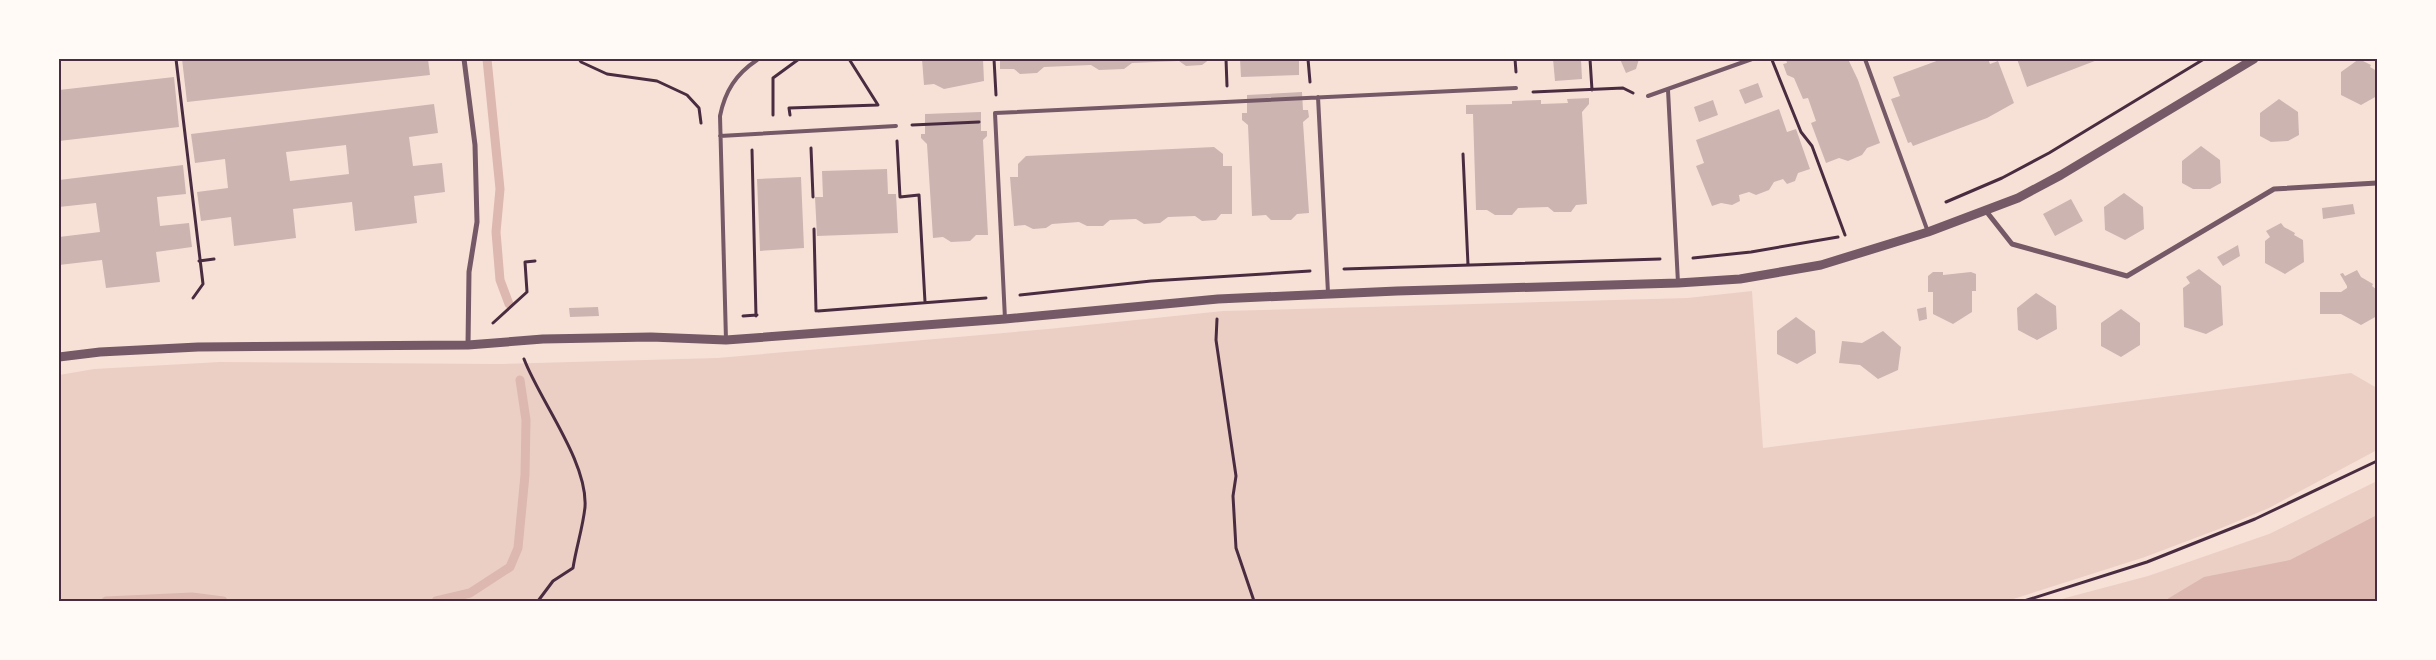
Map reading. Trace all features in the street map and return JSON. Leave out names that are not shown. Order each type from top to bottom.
[{"type":"street","points":[[464,59],[475,145],[477,222],[469,272],[468,346]]},
{"type":"street","points":[[59,357],[100,352],[198,347],[468,346],[543,339],[651,336],[726,340],[1005,319],[1218,299],[1328,293],[1678,283],[1740,279],[1821,265],[1928,232],[1986,211],[2061,175],[2250,60]]},
{"type":"street","points":[[1986,211],[2012,244],[2126,276],[2274,189],[2377,183]]},
{"type":"lane","points":[[1648,96],[1752,59]]},
{"type":"lane","points":[[1865,59],[1928,232]]},
{"type":"lane","points":[[726,340],[720,116],[727,91],[744,69],[758,60]]},
{"type":"lane","points":[[1005,319],[995,113],[1516,88]]},
{"type":"lane","points":[[1668,90],[1678,283]]},
{"type":"lane","points":[[1318,97],[1328,293]]},
{"type":"lane","points":[[720,136],[896,126]]},
{"type":"path","points":[[176,59],[202,284],[193,298]]},
{"type":"path","points":[[579,59],[581,62],[607,74],[657,81],[687,95],[699,108],[702,128],[720,136]]},
{"type":"path","points":[[773,117],[773,78],[799,59]]},
{"type":"path","points":[[790,131],[789,108],[878,104],[849,59]]},
{"type":"path","points":[[994,59],[995,113]]},
{"type":"path","points":[[1226,59],[1226,67]]},
{"type":"path","points":[[1590,59],[1592,90]]},
{"type":"path","points":[[1920,211],[2002,178],[2049,153],[2204,59]]},
{"type":"path","points":[[1774,60],[1801,132],[1812,146],[1845,235]]},
{"type":"path","points":[[1516,88],[1528,93],[1623,88],[1648,96]]},
{"type":"path","points":[[925,302],[919,195],[900,197],[896,126],[995,122]]},
{"type":"path","points":[[811,130],[813,197]]},
{"type":"path","points":[[752,135],[756,316]]},
{"type":"path","points":[[1463,154],[1468,265]]},
{"type":"path","points":[[814,229],[816,311]]},
{"type":"path","points":[[808,312],[1003,296],[1152,281],[1327,270],[1677,259],[1751,252],[1852,234]]},
{"type":"path","points":[[199,261],[214,259]]},
{"type":"path","points":[[468,346],[527,292],[525,262],[535,261]]},
{"type":"path","points":[[1218,299],[1216,340],[1236,476],[1233,496],[1236,548],[1254,601]]},
{"type":"path","points":[[725,317],[765,315]]},
{"type":"path","points":[[517,342],[531,378],[560,427],[581,481],[585,506],[573,568],[553,581],[538,601]]},
{"type":"path","points":[[2024,601],[2147,562],[2255,519],[2377,462]]},
{"type":"shaded area","points":[[1752,291],[1763,448],[2351,373],[2377,388],[2377,450],[2269,508],[2219,529],[2145,557],[2007,601],[59,601],[59,375],[94,369],[220,362],[500,364],[717,358],[1048,329],[1223,311],[1687,298]]},
{"type":"shaded area","points":[[2377,481],[2377,601],[2054,601],[2148,576],[2269,534]]},
{"type":"shaded area","points":[[2377,515],[2377,601],[2164,601],[2204,577],[2290,560]]},
{"type":"building","points":[[182,59],[428,59],[430,75],[187,102]]},
{"type":"building","points":[[922,59],[983,59],[984,81],[944,89],[934,84],[924,85]]},
{"type":"building","points":[[1000,59],[1210,59],[1202,65],[1186,66],[1179,61],[1132,63],[1124,69],[1099,70],[1091,65],[1044,67],[1037,73],[1020,74],[1014,69],[1000,69]]},
{"type":"building","points":[[1240,59],[1299,59],[1299,75],[1241,77]]},
{"type":"building","points":[[1553,59],[1581,59],[1582,79],[1555,81]]},
{"type":"building","points":[[1620,59],[1639,59],[1636,69],[1626,73]]},
{"type":"building","points":[[1786,59],[1848,59],[1858,80],[1880,143],[1867,148],[1862,155],[1848,161],[1839,158],[1826,163],[1811,123],[1816,121],[1808,98],[1803,99],[1794,78],[1787,75],[1783,64],[1787,63]]},
{"type":"building","points":[[1942,59],[1988,59],[1990,64],[1998,61],[2014,103],[1987,118],[1913,146],[1911,142],[1908,143],[1891,99],[1900,96],[1893,77]]},
{"type":"building","points":[[2017,59],[2100,59],[2027,87]]},
{"type":"building","points":[[2359,59],[2371,65],[2370,67],[2377,71],[2377,96],[2361,105],[2341,95],[2341,72]]},
{"type":"building","points":[[174,77],[179,127],[59,141],[59,90]]},
{"type":"building","points":[[1758,83],[1763,97],[1745,104],[1739,90]]},
{"type":"building","points":[[1302,92],[1303,110],[1308,110],[1309,117],[1303,122],[1309,213],[1297,214],[1291,220],[1271,220],[1266,215],[1252,216],[1248,125],[1242,120],[1242,113],[1247,113],[1247,95]]},
{"type":"building","points":[[1589,98],[1589,104],[1582,112],[1587,204],[1576,205],[1571,212],[1554,212],[1548,207],[1518,208],[1512,215],[1495,215],[1487,210],[1476,210],[1473,114],[1466,114],[1466,105],[1512,104],[1512,101],[1541,100],[1541,104],[1568,103],[1567,99]]},
{"type":"building","points":[[2279,99],[2298,112],[2299,135],[2288,141],[2271,142],[2260,136],[2260,113]]},
{"type":"building","points":[[1713,100],[1718,115],[1699,122],[1694,107]]},
{"type":"building","points":[[434,104],[438,133],[409,137],[413,166],[442,163],[445,192],[414,196],[417,223],[355,231],[352,202],[293,209],[296,238],[234,246],[231,217],[201,221],[197,192],[228,188],[225,159],[195,163],[191,134]],"holes":[[[346,145],[349,174],[290,181],[286,152]]]},
{"type":"building","points":[[1779,109],[1787,132],[1796,129],[1810,169],[1798,173],[1795,181],[1787,184],[1783,179],[1774,182],[1769,190],[1756,195],[1749,192],[1739,195],[1740,201],[1732,205],[1721,203],[1712,206],[1696,166],[1704,163],[1696,140]]},
{"type":"building","points":[[981,112],[981,131],[987,131],[987,136],[983,140],[988,235],[976,235],[970,241],[951,242],[943,237],[933,238],[927,144],[921,138],[921,134],[925,134],[925,114]]},
{"type":"building","points":[[2201,146],[2220,160],[2221,183],[2210,189],[2193,189],[2182,183],[2182,161]]},
{"type":"building","points":[[1214,147],[1223,154],[1223,166],[1232,166],[1232,214],[1221,214],[1216,220],[1202,221],[1195,216],[1168,217],[1160,223],[1144,224],[1136,219],[1110,220],[1103,226],[1087,226],[1079,222],[1052,224],[1046,228],[1033,229],[1025,225],[1014,226],[1010,177],[1018,177],[1018,164],[1026,156]]},
{"type":"building","points":[[183,165],[186,194],[157,197],[160,226],[189,223],[192,247],[156,252],[160,282],[106,288],[102,260],[59,265],[59,237],[100,232],[96,203],[59,207],[59,180]]},
{"type":"building","points":[[887,169],[888,194],[896,194],[898,233],[817,236],[815,197],[823,197],[822,171]]},
{"type":"building","points":[[801,177],[804,248],[760,251],[757,179]]},
{"type":"building","points":[[2124,193],[2143,207],[2144,229],[2125,240],[2105,230],[2104,207]]},
{"type":"building","points":[[2071,199],[2083,221],[2055,236],[2043,214]]},
{"type":"building","points":[[2353,204],[2355,214],[2323,219],[2322,208]]},
{"type":"building","points":[[2281,223],[2284,227],[2295,233],[2294,235],[2303,240],[2304,262],[2285,274],[2265,263],[2265,241],[2270,237],[2266,231]]},
{"type":"building","points":[[2238,245],[2240,256],[2223,266],[2217,257]]},
{"type":"building","points":[[2199,269],[2221,286],[2223,325],[2206,334],[2184,327],[2183,288],[2190,283],[2186,277]]},
{"type":"building","points":[[2357,270],[2361,277],[2373,284],[2372,286],[2377,290],[2377,316],[2361,325],[2341,314],[2320,314],[2320,292],[2341,292],[2347,286],[2340,274],[2343,273],[2345,276]]},
{"type":"building","points":[[1933,272],[1943,272],[1943,275],[1971,272],[1976,274],[1976,291],[1972,291],[1972,312],[1953,324],[1933,314],[1933,292],[1928,292],[1928,276]]},
{"type":"building","points":[[2036,293],[2056,306],[2057,329],[2037,340],[2018,330],[2017,308]]},
{"type":"building","points":[[598,307],[599,316],[570,317],[569,308]]},
{"type":"building","points":[[1926,307],[1927,319],[1919,321],[1917,309]]},
{"type":"building","points":[[2121,309],[2140,323],[2140,345],[2121,357],[2101,346],[2101,323]]},
{"type":"building","points":[[1796,317],[1815,331],[1816,353],[1797,364],[1777,354],[1777,331]]},
{"type":"building","points":[[1883,331],[1901,347],[1898,370],[1878,379],[1860,365],[1839,363],[1842,341],[1862,343]]},
{"type":"waterway","points":[[487,59],[500,189],[496,232],[500,280],[509,304]]},
{"type":"waterway","points":[[436,601],[470,593],[510,567],[518,548],[525,475],[526,420],[520,380]]},
{"type":"waterway","points":[[106,601],[192,597],[223,601]]}]
